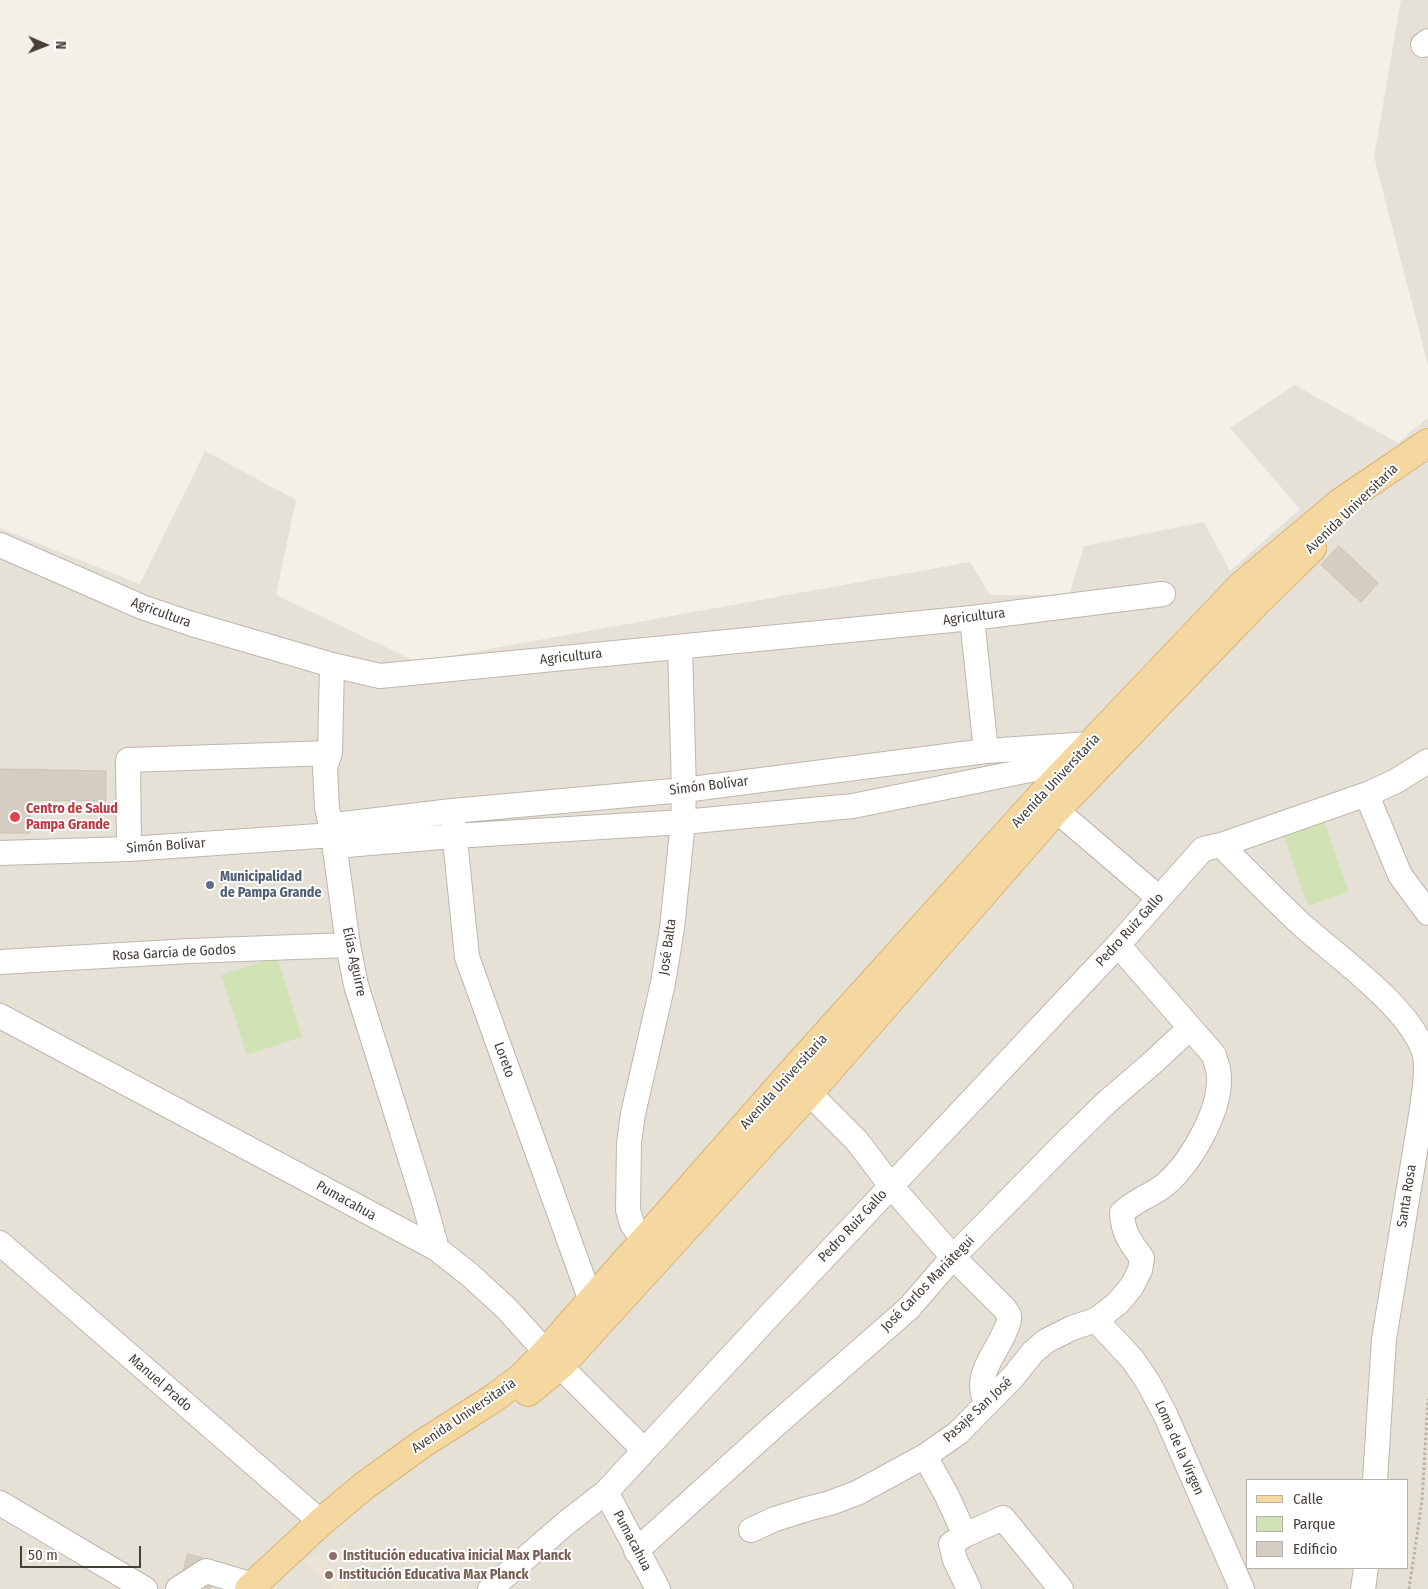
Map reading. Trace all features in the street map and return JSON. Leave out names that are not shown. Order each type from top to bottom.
[{"type":"main road","name":"Avenida Universitaria","points":[[554,1358],[591,1301],[792,1072],[1082,752],[1241,586],[1341,502],[1418,450]]},
{"type":"main road","name":"Avenida Universitaria","points":[[251,1587],[321,1522],[364,1486],[522,1377],[554,1358],[809,1093],[1056,810],[1255,604],[1351,509],[1418,450]]},
{"type":"street","name":"Agricultura","points":[[0,545],[142,607],[192,624],[332,665],[380,676],[972,618],[1163,594]]},
{"type":"street","points":[[972,618],[986,751]]},
{"type":"street","name":"José Balta","points":[[644,1241],[632,1224],[628,1210],[629,1143],[633,1114],[663,983],[683,822],[684,790],[680,647]]},
{"type":"street","name":"Elías Aguirre","points":[[332,665],[330,753],[326,767],[326,792],[348,946],[356,985],[437,1249]]},
{"type":"street","name":"Simón Bolívar","points":[[333,835],[343,824],[452,811],[684,790],[986,751],[1082,752]]},
{"type":"street","name":"Simón Bolívar","points":[[0,853],[129,849],[333,835],[346,845],[454,836],[683,822],[853,806],[1082,752]]},
{"type":"street","points":[[129,849],[128,760],[330,753]]},
{"type":"street","points":[[1212,847],[1370,793],[1396,781],[1428,761]]},
{"type":"street","points":[[1370,793],[1372,805],[1400,875],[1428,913]]},
{"type":"street","points":[[1056,810],[1158,898]]},
{"type":"street","name":"Loreto","points":[[452,811],[467,957],[591,1301]]},
{"type":"street","name":"Pedro Ruiz Gallo","points":[[505,1584],[566,1523],[606,1492],[1118,945],[1158,898],[1212,847]]},
{"type":"street","name":"Santa Rosa","points":[[1212,847],[1380,992],[1418,1038],[1425,1056],[1427,1074],[1422,1109],[1384,1339],[1375,1479]]},
{"type":"street","points":[[1118,945],[1190,1028]]},
{"type":"street","name":"Rosa García de Godos","points":[[0,962],[190,951],[348,946]]},
{"type":"street","name":"Pumacahua","points":[[0,1016],[437,1249],[470,1275],[506,1308],[644,1450]]},
{"type":"street","name":"José Carlos Mariátegui","points":[[636,1551],[773,1427],[909,1308],[953,1257],[1100,1108],[1150,1066],[1190,1028]]},
{"type":"street","name":"Pasaje San José","points":[[751,1530],[775,1519],[830,1504],[857,1493],[925,1456],[958,1433],[1013,1377],[1033,1352],[1046,1341],[1072,1328],[1096,1320],[1118,1303],[1132,1286],[1140,1270],[1142,1258],[1127,1237],[1122,1226],[1122,1213],[1129,1205],[1165,1185],[1181,1169],[1201,1139],[1214,1110],[1219,1070],[1214,1055],[1190,1028]]},
{"type":"street","points":[[809,1093],[857,1141],[891,1186],[953,1257],[1005,1309],[1009,1316],[1008,1324],[1002,1339],[985,1368],[982,1383],[982,1395],[987,1404]]},
{"type":"street","name":"Manuel Prado","points":[[0,1242],[321,1522]]},
{"type":"street","name":"Loma de la Virgen","points":[[1096,1320],[1133,1360],[1153,1390],[1242,1589]]},
{"type":"street","points":[[925,1456],[947,1496],[965,1535]]},
{"type":"street","name":"Pumacahua","points":[[606,1492],[658,1589]]},
{"type":"street","points":[[0,1503],[145,1589]]},
{"type":"street","points":[[969,1589],[955,1560],[951,1544],[965,1535],[1003,1518],[1061,1589]]},
{"type":"street","points":[[1363,1589],[1366,1569]]},
{"type":"street","points":[[178,1589],[206,1571],[251,1587]]},
{"type":"path","points":[[1409,1589],[1422,1501],[1428,1399]]},
{"type":"shaded area","points":[[1401,0],[1428,0],[1428,365],[1374,157]]},
{"type":"shaded area","points":[[1295,385],[1398,443],[1428,417],[1428,1589],[0,1589],[0,528],[140,584],[205,451],[296,500],[276,595],[417,662],[970,562],[990,595],[1069,595],[1084,546],[1204,522],[1230,571],[1300,509],[1230,428]]},
{"type":"shaded area","name":"Institución Educativa Max Planck","points":[[315,1552],[352,1589],[333,1589],[305,1561]]},
{"type":"green space","points":[[1324,821],[1349,892],[1308,906],[1283,835]]},
{"type":"green space","points":[[277,957],[302,1037],[247,1055],[221,975]]},
{"type":"building","points":[[1339,546],[1378,583],[1361,602],[1321,565]]},
{"type":"building","name":"Centro de Salud Pampa Grande","points":[[0,769],[106,771],[106,801],[30,800],[30,833],[0,833]]},
{"type":"building","points":[[188,1554],[218,1562],[211,1589],[181,1581]]},
{"type":"place","name":"Centro de Salud Pampa Grande","points":[[15,817]]},
{"type":"place","name":"Municipalidad de Pampa Grande","points":[[210,885]]},
{"type":"place","name":"Institución educativa inicial Max Planck","points":[[333,1556]]},
{"type":"place","name":"Institución Educativa Max Planck","points":[[329,1575]]}]
